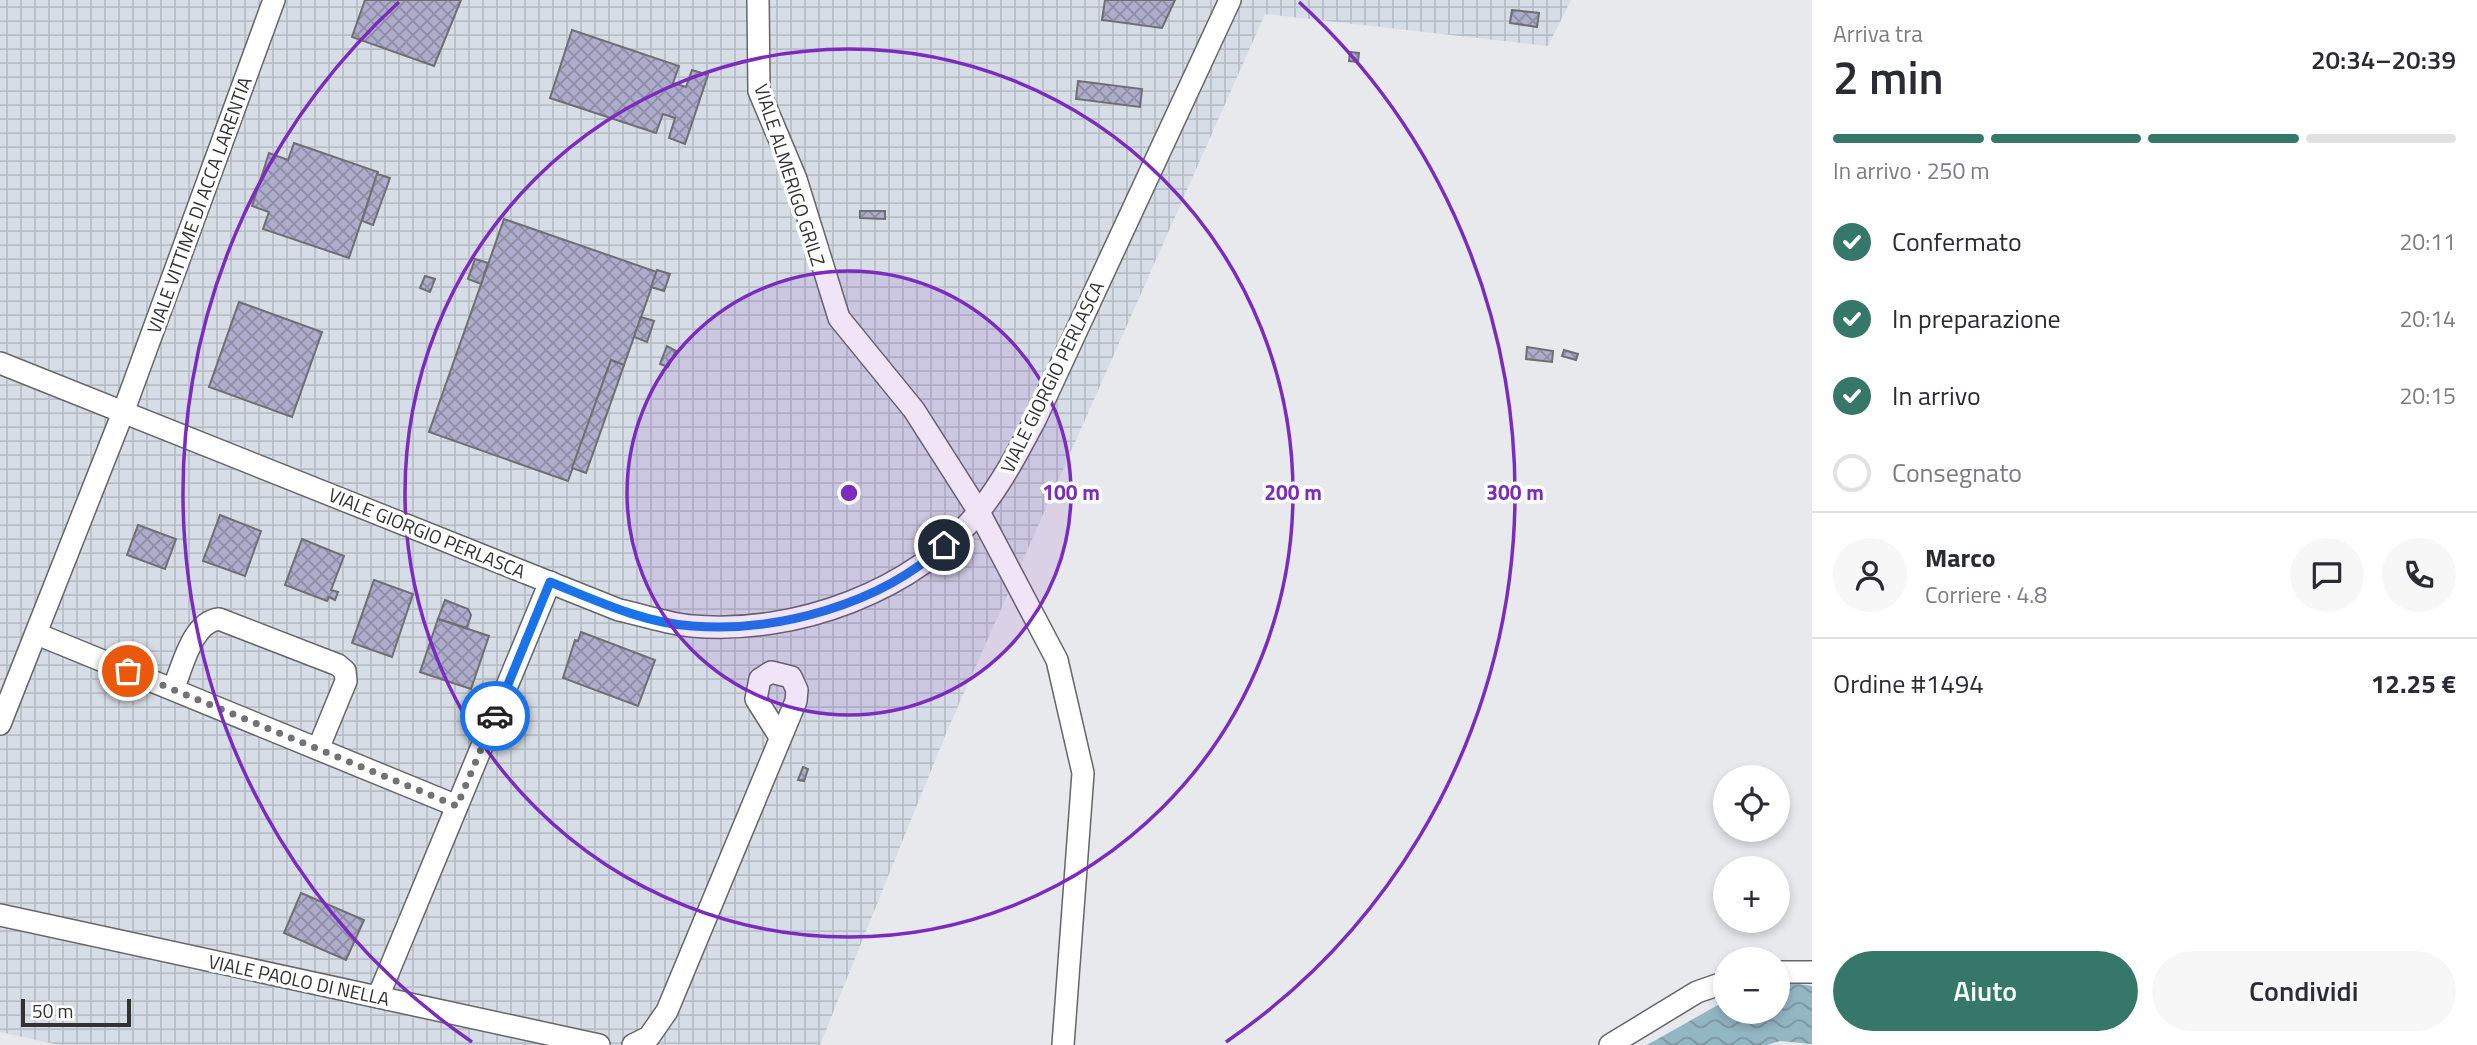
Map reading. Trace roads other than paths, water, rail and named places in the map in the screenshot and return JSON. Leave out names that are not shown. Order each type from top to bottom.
[{"type":"street","name":"VIALE VITTIME DI ACCA LARENTIA","points":[[124,410],[274,0]]},
{"type":"street","name":"VIALE ALMERIGO GRILZ","points":[[758,0],[759,91],[796,178],[839,318],[914,410],[979,512],[1057,660],[1083,773],[1063,1045]]},
{"type":"street","name":"VIALE GIORGIO PERLASCA","points":[[0,363],[124,410],[619,610],[691,626],[765,625],[851,603],[926,562],[979,512],[1002,481],[1036,418],[1230,0]]},
{"type":"street","points":[[0,724],[124,410]]},
{"type":"street","points":[[378,998],[550,582]]},
{"type":"street","points":[[173,690],[199,629],[207,620],[219,619],[338,665],[345,671],[346,681],[318,749]]},
{"type":"street","points":[[37,634],[457,806]]},
{"type":"street","points":[[633,1045],[649,1037],[667,1011],[780,737]]},
{"type":"street","name":"VIALE PAOLO DI NELLA","points":[[0,915],[599,1045]]},
{"type":"street","points":[[1790,972],[1812,972]]},
{"type":"street","points":[[1610,1045],[1697,992],[1713,986]]},
{"type":"water","points":[[1790,983],[1812,986],[1812,1044],[1780,1041],[1767,1045],[1647,1045],[1713,1008],[1713,1024],[1790,1024]]}]
